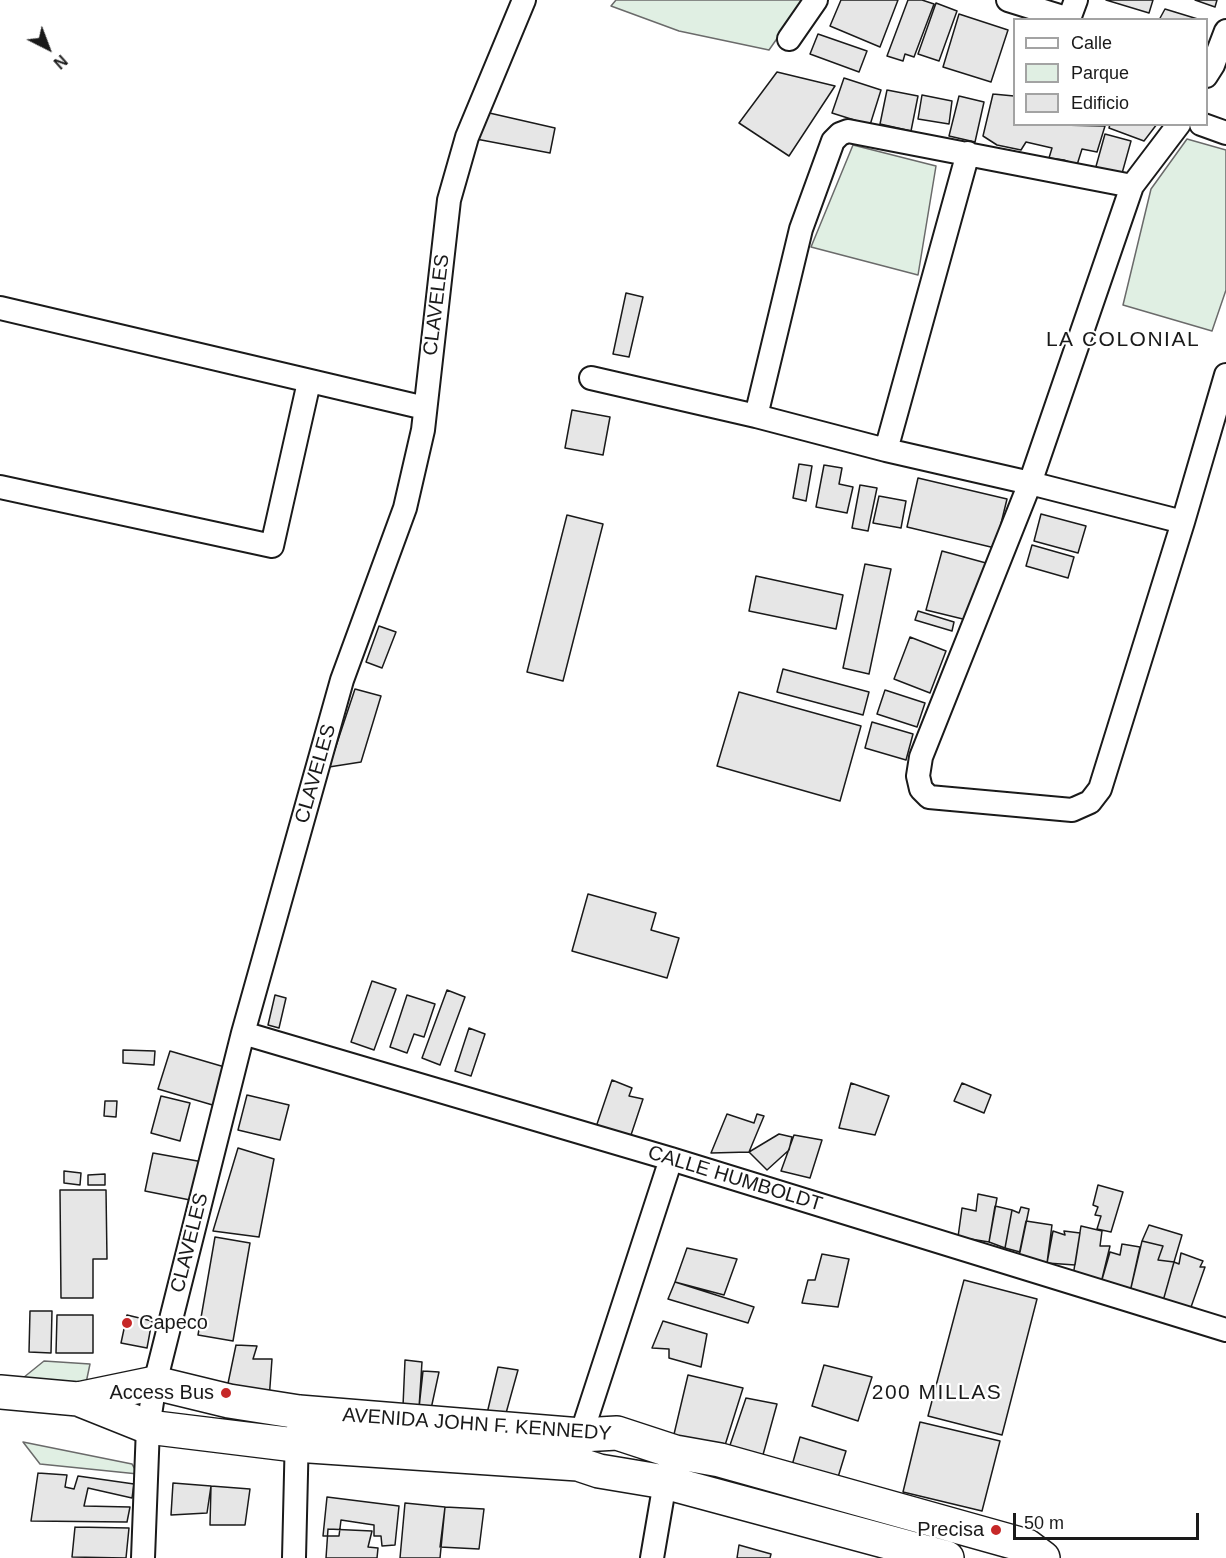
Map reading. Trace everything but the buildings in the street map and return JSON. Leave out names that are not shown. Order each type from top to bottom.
[{"type":"main road","name":"AVENIDA JOHN F. KENNEDY","points":[[78,1399],[155,1383],[229,1401],[299,1412],[579,1449],[599,1471],[670,1467],[720,1460],[1031,1554]]},
{"type":"main road","name":"AVENIDA JOHN F. KENNEDY","points":[[8,1393],[78,1399],[148,1426],[295,1445],[579,1449]]},
{"type":"main road","name":"AVENIDA JOHN F. KENNEDY","points":[[670,1467],[947,1558]]},
{"type":"street","name":"CLAVELES","points":[[143,1558],[148,1426],[155,1383],[243,1033],[342,680],[405,508],[423,430],[449,200],[467,137],[524,0]]},
{"type":"street","points":[[789,39],[816,0]]},
{"type":"street","points":[[1008,0],[1066,18]]},
{"type":"street","points":[[1069,18],[1076,0]]},
{"type":"street","points":[[1208,73],[1226,32]]},
{"type":"street","points":[[1177,126],[1132,186],[1030,483],[921,757],[918,776],[921,789],[929,797],[1072,810],[1090,802],[1100,789],[1226,375]]},
{"type":"street","points":[[1207,126],[1226,133]]},
{"type":"street","points":[[756,416],[801,229],[833,141],[840,134],[848,131],[1132,186]]},
{"type":"street","points":[[886,450],[968,153]]},
{"type":"street","points":[[0,308],[425,408]]},
{"type":"street","points":[[591,378],[756,416],[1183,522]]},
{"type":"street","points":[[0,487],[272,546],[309,382]]},
{"type":"street","name":"CALLE HUMBOLDT","points":[[243,1033],[671,1159],[1226,1330]]},
{"type":"street","points":[[579,1449],[671,1159]]},
{"type":"street","points":[[294,1558],[295,1445],[299,1412]]},
{"type":"street","points":[[652,1558],[670,1467]]},
{"type":"green space","points":[[616,0],[804,0],[769,50],[679,31],[611,6]]},
{"type":"green space","points":[[1187,139],[1226,150],[1226,290],[1212,331],[1123,305],[1151,189]]},
{"type":"green space","points":[[853,145],[936,166],[918,275],[811,247]]},
{"type":"green space","points":[[44,1361],[90,1364],[86,1383],[18,1382]]},
{"type":"green space","points":[[23,1442],[132,1464],[138,1474],[40,1464]]},
{"type":"place","name":"Capeco","points":[[127,1323]]},
{"type":"place","name":"Access Bus","points":[[226,1393]]},
{"type":"place","name":"Precisa","points":[[996,1530]]},
{"type":"district","name":"LA COLONIAL","points":[[1123,340]]},
{"type":"district","name":"200 MILLAS","points":[[937,1393]]}]
